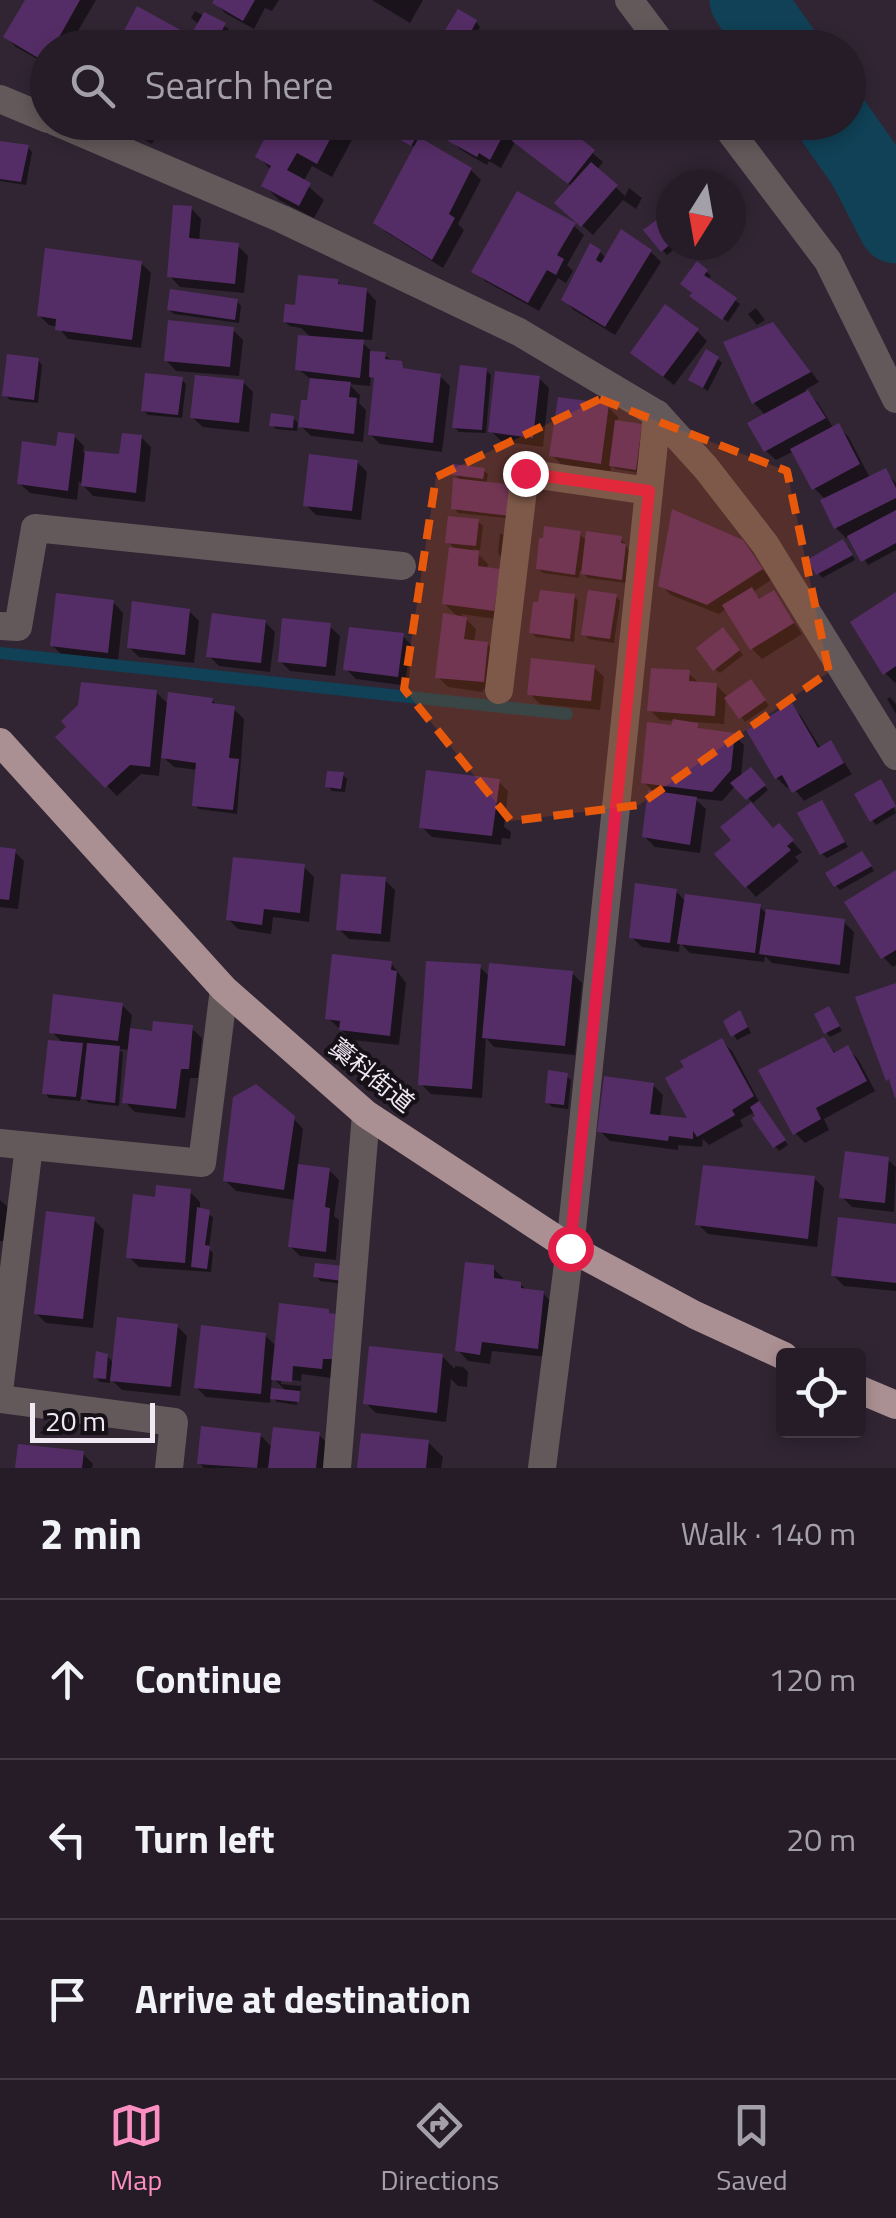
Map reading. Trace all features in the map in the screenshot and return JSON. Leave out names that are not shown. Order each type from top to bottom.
[{"type":"highway","name":"藁科街道","points":[[0,742],[224,989],[366,1114],[570,1248],[695,1316],[776,1352]]},
{"type":"highway","points":[[866,1392],[896,1404]]},
{"type":"street","points":[[629,0],[652,30]]},
{"type":"street","points":[[0,99],[30,112]]},
{"type":"street","points":[[98,140],[282,220],[519,332],[657,414],[706,468],[765,544],[896,756]]},
{"type":"street","points":[[736,140],[828,261],[896,400]]},
{"type":"street","points":[[542,1468],[570,1248],[657,414]]},
{"type":"street","points":[[499,690],[525,473],[649,491]]},
{"type":"street","points":[[0,626],[18,627],[35,528],[402,566]]},
{"type":"street","points":[[0,1143],[202,1163],[224,989]]},
{"type":"street","points":[[337,1468],[366,1114]]},
{"type":"street","points":[[0,1383],[29,1146]]},
{"type":"street","points":[[0,1399],[174,1422],[168,1468]]},
{"type":"highlighted area","points":[[600,399],[787,471],[829,672],[639,805],[511,821],[404,689],[436,477]]},
{"type":"building","points":[[25,0],[80,0],[63,30],[30,30],[30,53],[3,37]]},
{"type":"building","points":[[255,0],[243,21],[212,3]]},
{"type":"building","points":[[137,6],[180,30],[124,30]]},
{"type":"building","points":[[458,9],[477,20],[472,30],[445,30]]},
{"type":"building","points":[[204,12],[226,23],[222,30],[194,30]]},
{"type":"building","points":[[264,140],[330,140],[317,164],[297,153],[287,170],[311,183],[299,206],[261,186],[271,166],[255,157]]},
{"type":"building","points":[[417,140],[424,140],[472,168],[449,214],[455,218],[432,260],[373,223]]},
{"type":"building","points":[[448,140],[501,140],[490,160]]},
{"type":"building","points":[[582,140],[595,150],[568,184],[512,141]]},
{"type":"building","points":[[0,141],[29,145],[21,182],[0,179]]},
{"type":"building","points":[[591,162],[618,185],[581,227],[554,203]]},
{"type":"building","points":[[517,191],[576,223],[557,255],[564,259],[556,275],[547,270],[528,303],[471,272]]},
{"type":"building","points":[[173,205],[192,206],[189,238],[239,243],[235,284],[167,277]]},
{"type":"building","points":[[656,220],[656,246],[643,230]]},
{"type":"building","points":[[621,229],[652,250],[605,327],[561,300],[590,243],[601,250],[596,260],[601,263]]},
{"type":"building","points":[[45,248],[142,261],[132,340],[55,330],[56,319],[37,316]]},
{"type":"building","points":[[697,261],[708,270],[704,275],[737,298],[722,320],[689,296],[692,293],[680,284]]},
{"type":"building","points":[[298,275],[338,279],[338,284],[367,288],[363,332],[283,322],[285,304],[295,305]]},
{"type":"building","points":[[170,289],[238,299],[235,320],[167,310]]},
{"type":"building","points":[[665,304],[699,329],[663,377],[630,353]]},
{"type":"building","points":[[168,320],[234,327],[230,367],[164,361]]},
{"type":"building","points":[[773,322],[811,372],[752,404],[723,342]]},
{"type":"building","points":[[298,335],[364,340],[360,378],[295,370]]},
{"type":"building","points":[[706,349],[719,357],[703,388],[688,380]]},
{"type":"building","points":[[370,351],[386,352],[385,359],[402,361],[403,368],[441,374],[433,443],[368,435],[374,378],[369,377]]},
{"type":"building","points":[[7,354],[39,358],[34,400],[2,396]]},
{"type":"building","points":[[460,365],[487,368],[482,430],[452,428]]},
{"type":"building","points":[[495,371],[540,376],[533,438],[488,432]]},
{"type":"building","points":[[145,373],[183,377],[178,415],[141,411]]},
{"type":"building","points":[[195,375],[244,380],[239,423],[190,418]]},
{"type":"building","points":[[310,378],[351,382],[349,397],[357,398],[354,434],[298,427],[301,400],[307,400]]},
{"type":"building","points":[[808,390],[826,418],[764,452],[747,423]]},
{"type":"building","points":[[558,397],[609,404],[601,464],[549,456]]},
{"type":"building","points":[[271,413],[294,416],[293,428],[269,426]]},
{"type":"building","points":[[615,420],[642,424],[636,470],[609,466]]},
{"type":"building","points":[[839,423],[860,464],[812,490],[790,449]]},
{"type":"building","points":[[58,432],[75,434],[68,491],[17,484],[22,441],[56,446]]},
{"type":"building","points":[[122,433],[142,435],[136,493],[81,486],[85,451],[119,454]]},
{"type":"building","points":[[309,454],[358,460],[352,511],[303,506]]},
{"type":"building","points":[[453,464],[485,468],[483,479],[452,475]]},
{"type":"building","points":[[886,468],[896,488],[896,498],[834,529],[820,500]]},
{"type":"building","points":[[453,478],[514,485],[510,516],[451,509]]},
{"type":"building","points":[[672,509],[743,540],[763,569],[707,605],[658,586]]},
{"type":"building","points":[[896,510],[896,543],[861,562],[847,536]]},
{"type":"building","points":[[448,516],[479,519],[476,546],[445,543]]},
{"type":"building","points":[[544,526],[581,531],[575,575],[536,569]]},
{"type":"building","points":[[586,531],[622,536],[621,543],[626,544],[622,580],[581,574]]},
{"type":"building","points":[[843,539],[853,555],[816,575],[807,560]]},
{"type":"building","points":[[449,547],[479,551],[478,566],[500,569],[494,611],[442,604]]},
{"type":"building","points":[[752,587],[759,599],[774,590],[794,623],[750,650],[722,605]]},
{"type":"building","points":[[540,590],[575,594],[570,639],[529,633],[533,602],[538,602]]},
{"type":"building","points":[[588,590],[617,594],[610,639],[581,635]]},
{"type":"building","points":[[896,592],[896,666],[883,675],[850,622]]},
{"type":"building","points":[[56,593],[114,600],[108,653],[50,646]]},
{"type":"building","points":[[132,601],[190,609],[185,655],[127,648]]},
{"type":"building","points":[[212,613],[266,620],[261,663],[206,657]]},
{"type":"building","points":[[443,613],[467,617],[464,639],[488,642],[484,682],[435,678]]},
{"type":"building","points":[[282,618],[331,623],[326,667],[278,662]]},
{"type":"building","points":[[349,627],[404,633],[398,677],[343,670]]},
{"type":"building","points":[[723,627],[740,650],[713,671],[696,648]]},
{"type":"building","points":[[531,658],[595,665],[591,701],[527,695]]},
{"type":"building","points":[[651,668],[690,670],[689,681],[717,683],[715,716],[647,711]]},
{"type":"building","points":[[751,679],[766,700],[739,719],[724,698]]},
{"type":"building","points":[[81,682],[157,690],[150,767],[130,765],[105,788],[55,737],[66,727],[61,721],[78,705]]},
{"type":"building","points":[[168,692],[213,698],[212,703],[235,706],[229,758],[239,759],[233,810],[192,806],[196,763],[161,758]]},
{"type":"building","points":[[792,703],[818,748],[831,740],[844,763],[792,793],[782,775],[775,779],[746,730]]},
{"type":"building","points":[[673,719],[698,723],[698,728],[735,733],[731,770],[712,792],[641,783],[647,722],[671,725]]},
{"type":"building","points":[[751,767],[766,785],[746,800],[730,783]]},
{"type":"building","points":[[426,770],[500,779],[492,836],[419,828]]},
{"type":"building","points":[[327,771],[344,772],[341,789],[325,787]]},
{"type":"building","points":[[881,779],[896,806],[870,822],[854,794]]},
{"type":"building","points":[[648,790],[697,797],[690,845],[642,837]]},
{"type":"building","points":[[822,800],[845,842],[820,855],[797,813]]},
{"type":"building","points":[[751,802],[773,828],[779,823],[794,840],[787,846],[791,850],[745,888],[714,854],[731,840],[720,827]]},
{"type":"building","points":[[0,847],[16,849],[9,900],[0,899]]},
{"type":"building","points":[[862,851],[872,866],[834,887],[825,873]]},
{"type":"building","points":[[233,857],[305,864],[300,913],[264,909],[262,925],[226,920]]},
{"type":"building","points":[[896,870],[896,950],[881,959],[844,902]]},
{"type":"building","points":[[341,874],[386,877],[381,934],[336,930]]},
{"type":"building","points":[[635,883],[677,889],[670,943],[629,938]]},
{"type":"building","points":[[685,894],[761,904],[755,953],[677,944]]},
{"type":"building","points":[[766,909],[845,919],[840,965],[759,954]]},
{"type":"building","points":[[332,954],[392,961],[391,970],[397,971],[390,1036],[339,1030],[340,1021],[325,1019]]},
{"type":"building","points":[[426,961],[481,964],[472,1089],[418,1085]]},
{"type":"building","points":[[489,963],[573,971],[565,1046],[482,1038]]},
{"type":"building","points":[[896,983],[896,1098],[895,1098],[855,997]]},
{"type":"building","points":[[53,994],[123,1003],[118,1041],[49,1033]]},
{"type":"building","points":[[829,1006],[840,1026],[824,1034],[814,1014]]},
{"type":"building","points":[[740,1010],[748,1027],[731,1037],[723,1021]]},
{"type":"building","points":[[153,1021],[193,1025],[189,1069],[181,1069],[176,1109],[122,1103],[130,1028],[152,1031]]},
{"type":"building","points":[[824,1037],[834,1053],[848,1045],[867,1081],[816,1108],[821,1119],[793,1135],[758,1070]]},
{"type":"building","points":[[722,1038],[754,1096],[732,1110],[735,1115],[697,1137],[693,1131],[693,1139],[669,1136],[668,1141],[597,1132],[604,1076],[654,1083],[650,1114],[687,1118],[665,1078],[684,1067],[680,1061]]},
{"type":"building","points":[[48,1040],[83,1043],[76,1097],[42,1094]]},
{"type":"building","points":[[87,1043],[120,1046],[115,1103],[81,1099]]},
{"type":"building","points":[[548,1070],[568,1073],[564,1105],[545,1103]]},
{"type":"building","points":[[256,1084],[295,1116],[284,1190],[223,1181],[233,1097]]},
{"type":"building","points":[[759,1101],[786,1140],[773,1148],[752,1118],[755,1116],[750,1107]]},
{"type":"building","points":[[845,1151],[889,1157],[885,1203],[839,1198]]},
{"type":"building","points":[[298,1164],[330,1168],[325,1207],[330,1208],[326,1252],[288,1247]]},
{"type":"building","points":[[703,1165],[815,1176],[808,1239],[695,1225]]},
{"type":"building","points":[[156,1185],[191,1189],[185,1263],[126,1258],[133,1194],[155,1197]]},
{"type":"building","points":[[197,1207],[210,1210],[205,1245],[210,1246],[207,1269],[191,1267]]},
{"type":"building","points":[[46,1211],[95,1217],[83,1319],[34,1314]]},
{"type":"building","points":[[838,1217],[896,1224],[896,1283],[831,1276]]},
{"type":"building","points":[[465,1262],[494,1265],[494,1278],[544,1291],[538,1349],[482,1342],[480,1355],[455,1351]]},
{"type":"building","points":[[315,1263],[343,1266],[342,1281],[313,1277]]},
{"type":"building","points":[[279,1303],[329,1309],[329,1313],[336,1314],[332,1359],[323,1359],[322,1369],[293,1366],[292,1382],[271,1380]]},
{"type":"building","points":[[117,1317],[178,1324],[171,1387],[110,1381]]},
{"type":"building","points":[[201,1325],[266,1333],[261,1394],[194,1388]]},
{"type":"building","points":[[369,1346],[443,1354],[437,1413],[363,1404]]},
{"type":"building","points":[[96,1351],[108,1354],[106,1379],[93,1378]]},
{"type":"building","points":[[271,1388],[300,1391],[299,1402],[270,1399]]},
{"type":"building","points":[[201,1426],[261,1433],[257,1468],[197,1464]]},
{"type":"building","points":[[273,1427],[320,1432],[316,1468],[268,1468]]},
{"type":"building","points":[[361,1433],[429,1440],[426,1468],[357,1468]]},
{"type":"building","points":[[18,1444],[84,1451],[82,1468],[15,1468]]},
{"type":"waterway","points":[[747,0],[768,30]]},
{"type":"waterway","points":[[847,140],[896,226]]},
{"type":"waterway","points":[[0,653],[567,714]]},
{"type":"route","points":[[525,473],[649,491],[570,1248]]}]
